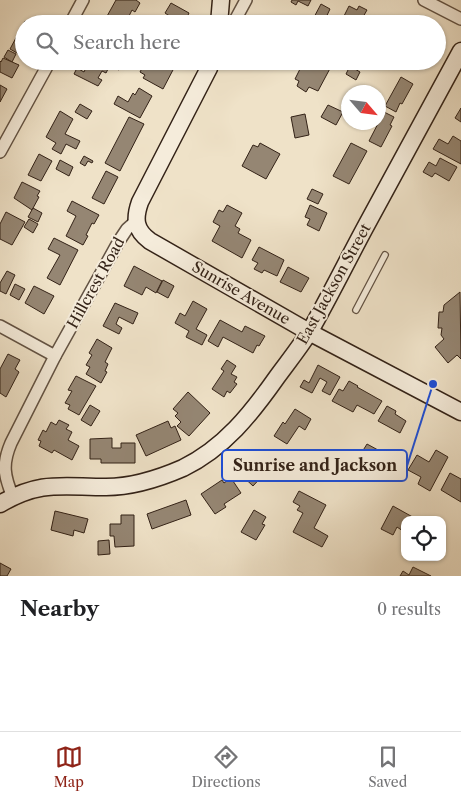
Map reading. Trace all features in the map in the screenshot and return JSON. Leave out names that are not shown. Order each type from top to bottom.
[{"type":"street","points":[[75,15],[83,0]]},
{"type":"street","points":[[219,15],[220,0]]},
{"type":"street","points":[[238,15],[246,0]]},
{"type":"street","points":[[424,0],[461,19]]},
{"type":"street","name":"East Jackson Street","points":[[7,501],[37,488],[61,485],[123,486],[165,474],[201,458],[233,433],[250,414],[309,332],[461,50]]},
{"type":"street","points":[[0,152],[45,70]]},
{"type":"street","name":"Hillcrest Road","points":[[7,501],[4,469],[6,455],[55,356],[119,241],[127,229],[136,221],[137,209],[143,194],[208,70]]},
{"type":"street","name":"Sunrise Avenue","points":[[136,221],[141,232],[150,241],[309,332],[461,412]]},
{"type":"street","points":[[0,326],[55,356]]},
{"type":"lane","points":[[356,310],[385,255]]},
{"type":"building","points":[[116,0],[136,0],[140,3],[135,12],[132,10],[130,15],[108,15]]},
{"type":"building","points":[[292,0],[311,0],[308,6],[298,1],[296,5],[291,2]]},
{"type":"building","points":[[171,3],[189,13],[188,15],[168,15],[165,13]]},
{"type":"building","points":[[321,4],[330,9],[327,15],[315,15]]},
{"type":"building","points":[[349,6],[357,10],[359,6],[367,10],[364,15],[344,15]]},
{"type":"building","points":[[15,40],[15,52],[10,49]]},
{"type":"building","points":[[8,50],[15,54],[12,62],[4,57]]},
{"type":"building","points":[[3,58],[15,63],[16,70],[12,78],[0,72]]},
{"type":"building","points":[[76,70],[84,72],[85,70],[108,70],[106,73],[102,71],[98,78],[102,80],[98,86],[74,74]]},
{"type":"building","points":[[141,70],[173,70],[163,89],[143,78],[145,75],[140,72]]},
{"type":"building","points":[[300,70],[329,70],[318,91],[309,87],[306,92],[297,86],[299,81],[295,79]]},
{"type":"building","points":[[348,70],[360,72],[356,80],[346,74]]},
{"type":"building","points":[[401,77],[413,84],[396,112],[386,107]]},
{"type":"building","points":[[0,85],[7,89],[0,102]]},
{"type":"building","points":[[139,88],[152,96],[140,118],[114,104],[118,96],[128,102],[133,93],[135,95]]},
{"type":"building","points":[[80,104],[92,111],[87,119],[75,112]]},
{"type":"building","points":[[328,105],[341,111],[341,116],[336,125],[321,117]]},
{"type":"building","points":[[461,108],[461,122],[455,118]]},
{"type":"building","points":[[60,111],[73,119],[65,134],[80,141],[76,149],[66,144],[61,154],[52,149],[56,143],[46,137]]},
{"type":"building","points":[[386,113],[394,117],[390,125],[392,126],[381,147],[369,141],[375,130],[386,130]]},
{"type":"building","points":[[305,114],[309,135],[295,138],[291,117]]},
{"type":"building","points":[[129,117],[144,124],[120,171],[105,163]]},
{"type":"building","points":[[453,136],[461,141],[461,164],[433,149],[439,139],[448,144]]},
{"type":"building","points":[[260,143],[280,154],[266,179],[242,166],[253,145],[258,147]]},
{"type":"building","points":[[351,143],[367,151],[349,184],[333,176]]},
{"type":"building","points":[[39,154],[52,161],[41,181],[28,175]]},
{"type":"building","points":[[84,156],[93,161],[92,163],[88,161],[85,166],[80,163]]},
{"type":"building","points":[[440,158],[457,167],[449,181],[435,173],[432,177],[423,172],[429,162],[436,166]]},
{"type":"building","points":[[60,160],[73,167],[69,176],[56,169]]},
{"type":"building","points":[[106,171],[118,177],[104,204],[92,198]]},
{"type":"building","points":[[22,182],[40,191],[32,210],[14,198]]},
{"type":"building","points":[[312,189],[323,194],[318,204],[307,199]]},
{"type":"building","points":[[72,201],[99,215],[94,224],[92,223],[83,245],[66,236],[76,216],[67,211]]},
{"type":"building","points":[[227,205],[242,213],[235,226],[240,229],[238,233],[251,240],[242,258],[212,241],[220,226],[213,222],[219,210],[223,212]]},
{"type":"building","points":[[310,205],[327,213],[319,231],[307,225],[310,219],[305,217]]},
{"type":"building","points":[[33,208],[42,213],[38,222],[28,217]]},
{"type":"building","points":[[6,212],[25,222],[12,245],[0,239],[0,224]]},
{"type":"building","points":[[29,219],[38,224],[33,233],[24,227]]},
{"type":"building","points":[[54,238],[78,250],[60,285],[47,278],[60,255],[48,249]]},
{"type":"building","points":[[259,247],[284,260],[277,276],[264,270],[262,273],[254,269],[258,263],[252,260]]},
{"type":"building","points":[[134,266],[162,281],[156,293],[146,287],[142,295],[124,286]]},
{"type":"building","points":[[288,267],[309,278],[301,292],[280,282]]},
{"type":"building","points":[[7,271],[15,275],[6,294],[0,291],[0,283]]},
{"type":"building","points":[[163,280],[174,286],[168,298],[157,292]]},
{"type":"building","points":[[15,284],[25,289],[19,300],[10,295]]},
{"type":"building","points":[[34,286],[54,296],[44,314],[25,303]]},
{"type":"building","points":[[460,292],[461,359],[457,355],[448,363],[435,347],[444,339],[441,335],[442,328],[438,328],[439,312],[443,312],[444,305]]},
{"type":"building","points":[[193,301],[207,309],[196,329],[207,335],[202,345],[186,337],[189,331],[175,323],[180,313],[185,316]]},
{"type":"building","points":[[115,303],[138,313],[133,324],[119,317],[116,324],[122,328],[119,334],[103,326]]},
{"type":"building","points":[[220,320],[242,332],[245,326],[265,336],[253,353],[223,337],[218,347],[208,341]]},
{"type":"building","points":[[97,339],[112,348],[105,362],[108,364],[105,371],[107,372],[101,383],[86,374],[90,367],[86,365],[92,355],[89,353]]},
{"type":"building","points":[[8,354],[20,360],[15,369],[19,372],[6,397],[0,393],[0,369]]},
{"type":"building","points":[[227,360],[236,366],[231,374],[237,377],[234,382],[237,384],[230,393],[227,391],[224,397],[212,389],[224,371],[221,369]]},
{"type":"building","points":[[318,365],[340,377],[330,395],[322,391],[327,382],[320,378],[312,393],[300,387],[304,380],[309,383]]},
{"type":"building","points":[[76,376],[96,386],[79,415],[68,409],[70,405],[65,403],[72,391],[68,390]]},
{"type":"building","points":[[349,381],[382,401],[374,414],[357,405],[353,412],[332,401],[339,389],[343,391]]},
{"type":"building","points":[[188,392],[210,413],[189,436],[177,426],[181,422],[175,416],[178,413],[173,409]]},
{"type":"building","points":[[90,405],[100,411],[91,426],[81,420]]},
{"type":"building","points":[[387,406],[396,411],[395,414],[406,421],[400,433],[378,421]]},
{"type":"building","points":[[295,409],[311,419],[305,430],[299,426],[287,444],[274,436]]},
{"type":"building","points":[[59,420],[69,425],[66,429],[72,432],[68,440],[79,446],[72,460],[54,450],[52,453],[39,446],[41,441],[38,440],[43,430],[46,432],[51,422],[56,425]]},
{"type":"building","points":[[168,421],[171,428],[175,426],[181,440],[146,456],[136,435]]},
{"type":"building","points":[[112,438],[112,448],[121,448],[121,443],[135,443],[135,463],[101,463],[101,459],[90,459],[90,439]]},
{"type":"building","points":[[367,444],[378,450],[377,453],[383,456],[373,474],[362,467],[369,456],[362,452]]},
{"type":"building","points":[[436,450],[448,457],[430,491],[418,484],[421,477],[408,470],[417,455],[429,462]]},
{"type":"building","points":[[258,451],[269,462],[263,469],[266,472],[253,486],[238,472]]},
{"type":"building","points":[[450,473],[461,479],[461,502],[441,490]]},
{"type":"building","points":[[231,478],[241,493],[224,504],[226,507],[215,514],[201,494],[222,480],[224,483]]},
{"type":"building","points":[[299,491],[326,505],[314,528],[328,536],[322,547],[293,532],[303,513],[297,510],[300,506],[293,502]]},
{"type":"building","points":[[186,500],[191,515],[152,529],[147,514]]},
{"type":"building","points":[[393,506],[411,516],[401,516],[401,530],[397,527],[393,535],[381,529]]},
{"type":"building","points":[[254,510],[266,517],[262,524],[265,525],[256,540],[241,532]]},
{"type":"building","points":[[55,511],[88,519],[84,533],[74,530],[73,536],[51,530]]},
{"type":"building","points":[[121,515],[134,515],[134,546],[115,547],[114,536],[110,536],[110,524],[121,524]]},
{"type":"building","points":[[109,540],[110,554],[98,555],[98,541]]},
{"type":"building","points":[[0,563],[11,569],[7,576],[0,576]]},
{"type":"building","points":[[413,567],[431,576],[400,576],[403,571],[409,575]]},
{"type":"place","name":"Sunrise and Jackson","points":[[433,384]]}]
